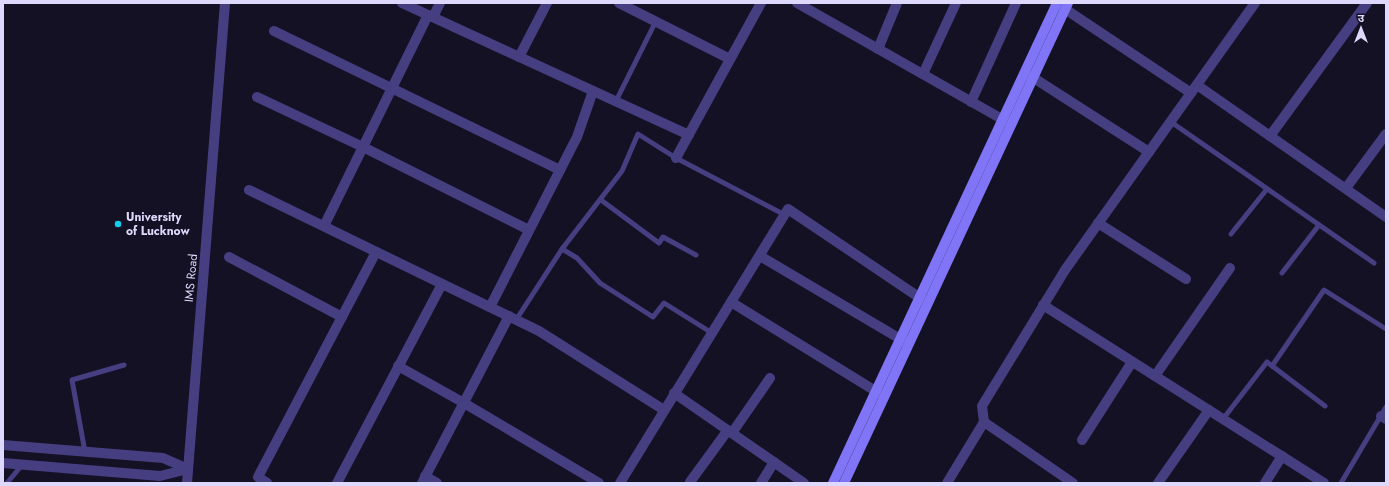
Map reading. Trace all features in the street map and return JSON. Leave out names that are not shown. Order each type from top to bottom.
[{"type":"street","name":"IMS Road","points":[[187,483],[225,3]]},
{"type":"street","points":[[402,3],[689,135]]},
{"type":"street","points":[[324,226],[392,88],[430,16],[440,3]]},
{"type":"street","points":[[519,57],[547,3]]},
{"type":"street","points":[[619,3],[730,59]]},
{"type":"street","points":[[676,158],[761,3]]},
{"type":"street","points":[[878,49],[897,3]]},
{"type":"street","points":[[923,74],[956,3]]},
{"type":"street","points":[[971,102],[1016,3]]},
{"type":"street","points":[[950,482],[984,422],[982,406],[1065,270],[1255,3]]},
{"type":"street","points":[[1270,136],[1367,3]]},
{"type":"street","points":[[801,4],[1007,122]]},
{"type":"street","points":[[833,483],[880,394],[1029,75],[1060,4],[1191,93]]},
{"type":"street","points":[[274,31],[560,170]]},
{"type":"street","points":[[1029,75],[1149,152]]},
{"type":"street","points":[[1197,84],[1386,216]]},
{"type":"street","points":[[490,307],[577,137],[594,91]]},
{"type":"street","points":[[257,97],[363,147],[529,230]]},
{"type":"street","points":[[1346,188],[1386,134]]},
{"type":"street","points":[[249,190],[539,331],[664,410]]},
{"type":"street","points":[[623,482],[674,393],[788,209],[924,300]]},
{"type":"street","points":[[1098,223],[1186,279]]},
{"type":"street","points":[[267,483],[258,478],[376,252]]},
{"type":"street","points":[[760,256],[905,341]]},
{"type":"street","points":[[230,257],[342,317]]},
{"type":"street","points":[[1155,376],[1230,268]]},
{"type":"street","points":[[337,483],[442,284]]},
{"type":"street","points":[[731,302],[880,394]]},
{"type":"street","points":[[1043,305],[1324,483]]},
{"type":"street","points":[[436,483],[423,480],[464,403],[513,318]]},
{"type":"street","points":[[1082,440],[1132,362]]},
{"type":"street","points":[[398,366],[464,403],[599,483]]},
{"type":"street","points":[[690,482],[730,432],[770,378]]},
{"type":"street","points":[[674,393],[804,483]]},
{"type":"street","points":[[844,483],[880,394]]},
{"type":"street","points":[[1158,483],[1208,410]]},
{"type":"street","points":[[984,422],[1073,483]]},
{"type":"street","points":[[3,445],[86,453],[162,458],[188,469]]},
{"type":"street","points":[[1265,483],[1282,456]]},
{"type":"street","points":[[761,483],[774,462]]},
{"type":"street","points":[[3,463],[160,476],[188,469]]},
{"type":"lane","points":[[616,101],[656,22]]},
{"type":"lane","points":[[1170,122],[1374,263]]},
{"type":"lane","points":[[513,318],[562,249],[622,171],[638,134],[676,158],[785,215]]},
{"type":"lane","points":[[1230,234],[1267,189]]},
{"type":"lane","points":[[601,200],[659,243],[663,237],[696,255]]},
{"type":"lane","points":[[1282,273],[1319,225]]},
{"type":"lane","points":[[562,249],[577,258],[600,283],[653,317],[664,303],[712,333]]},
{"type":"lane","points":[[1272,366],[1324,290],[1386,329]]},
{"type":"lane","points":[[1223,419],[1267,362],[1325,406]]},
{"type":"lane","points":[[86,453],[72,380],[124,365]]},
{"type":"lane","points":[[1341,483],[1384,414]]},
{"type":"lane","points":[[7,483],[23,464]]},
{"type":"place","name":"University of Lucknow","points":[[118,224]]}]
